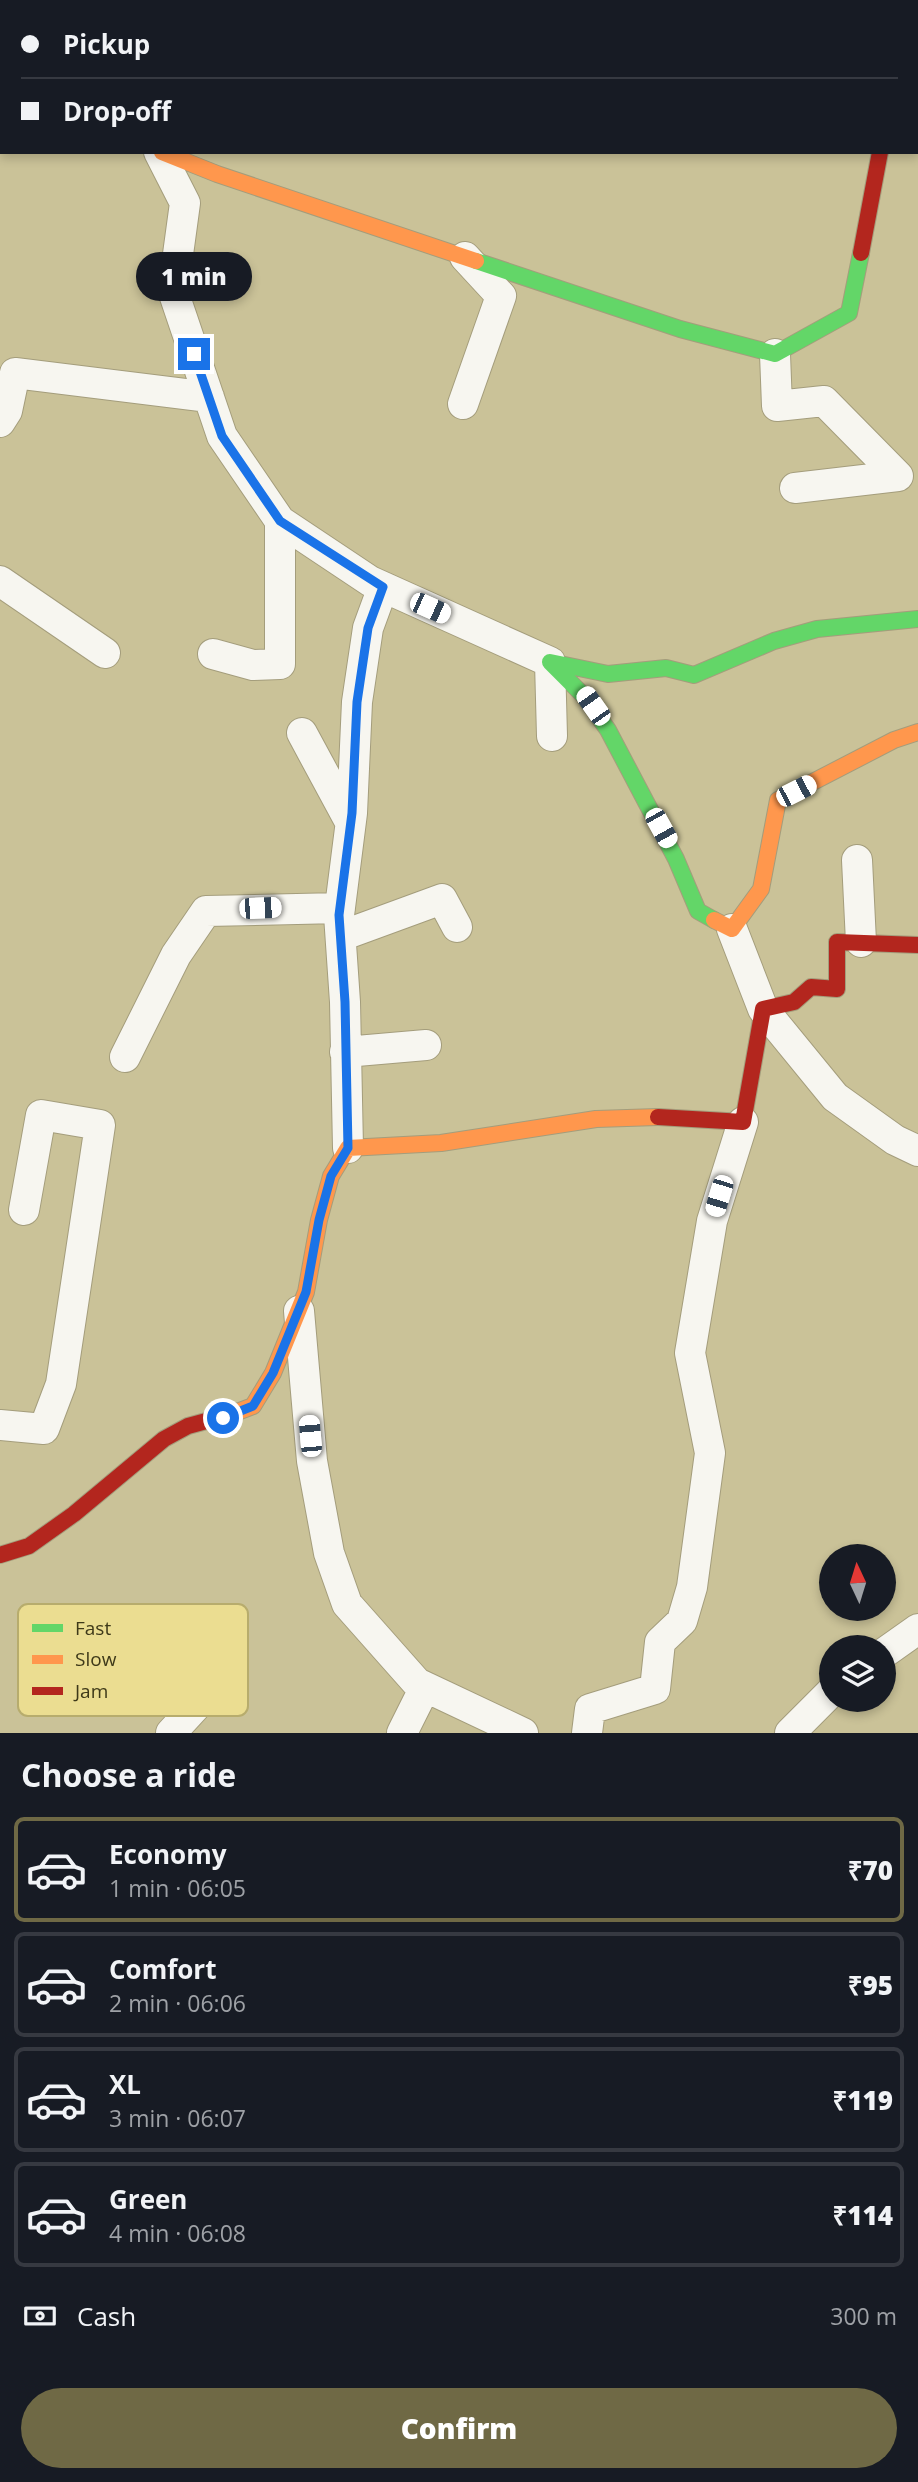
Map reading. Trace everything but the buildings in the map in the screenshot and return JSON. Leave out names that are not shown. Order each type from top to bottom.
[{"type":"street","points":[[162,154],[185,203],[173,290],[222,436],[280,521],[383,587],[550,662],[608,674],[666,668],[694,675],[774,640],[817,629],[918,619]]},
{"type":"street","points":[[166,154],[217,174],[680,329],[775,354],[849,313],[880,154]]},
{"type":"street","points":[[463,404],[501,296],[464,257]]},
{"type":"street","points":[[775,354],[777,406],[824,401],[898,476],[795,488]]},
{"type":"street","points":[[0,422],[7,411],[15,373],[209,397]]},
{"type":"street","points":[[213,654],[253,665],[280,664],[280,521]]},
{"type":"street","points":[[0,581],[104,653]]},
{"type":"street","points":[[0,1555],[29,1546],[74,1514],[164,1440],[188,1426],[223,1418],[253,1406],[273,1373],[306,1292],[319,1220],[331,1176],[348,1148],[340,922],[350,823],[357,702],[368,628],[383,587]]},
{"type":"street","points":[[550,662],[552,736]]},
{"type":"street","points":[[550,662],[581,689],[617,740],[685,872],[698,911],[732,929],[763,1009],[835,1097],[895,1140],[918,1151]]},
{"type":"street","points":[[732,929],[761,889],[778,800],[894,740],[918,732]]},
{"type":"street","points":[[302,733],[350,823]]},
{"type":"street","points":[[857,860],[861,942]]},
{"type":"street","points":[[125,1057],[176,955],[206,911],[340,922],[442,899],[457,927]]},
{"type":"street","points":[[763,1009],[794,1002],[811,988],[837,989],[837,942],[918,945]]},
{"type":"street","points":[[587,1733],[590,1709],[655,1689],[660,1642],[682,1621],[692,1587],[710,1453],[690,1353],[712,1221],[743,1122],[763,1009]]},
{"type":"street","points":[[345,1052],[426,1045]]},
{"type":"street","points":[[0,1425],[44,1429],[61,1384],[100,1125],[41,1115],[24,1210]]},
{"type":"street","points":[[348,1148],[441,1143],[596,1119],[646,1116],[743,1122]]},
{"type":"street","points":[[299,1309],[312,1461],[329,1553],[347,1604],[417,1683],[523,1733]]},
{"type":"street","points":[[896,1645],[918,1629]]},
{"type":"street","points":[[402,1733],[425,1687]]},
{"type":"street","points":[[790,1733],[819,1704]]},
{"type":"street","points":[[171,1733],[187,1716]]},
{"type":"traffic: fast","points":[[476,261],[680,329],[775,354],[849,313],[861,253]]},
{"type":"traffic: fast","points":[[714,920],[698,911],[676,859],[608,730],[584,696],[550,662],[608,674],[666,668],[694,675],[774,641],[817,629],[918,619]]},
{"type":"traffic: slow","points":[[167,154],[217,174],[476,261]]},
{"type":"traffic: slow","points":[[714,920],[732,929],[761,889],[778,800],[894,740],[918,732]]},
{"type":"traffic: slow","points":[[232,1414],[253,1406],[273,1373],[306,1292],[319,1220],[331,1176],[348,1148],[441,1143],[596,1119],[658,1117]]},
{"type":"traffic: jam","points":[[861,253],[880,154]]},
{"type":"traffic: jam","points":[[658,1117],[743,1122],[763,1009],[794,1002],[811,987],[837,989],[837,942],[918,945]]},
{"type":"traffic: jam","points":[[0,1555],[29,1546],[74,1514],[164,1439],[188,1426],[232,1414]]},
{"type":"route","points":[[194,354],[222,436],[280,521],[383,587],[368,628],[357,702],[352,813],[339,915],[345,1002],[348,1148],[331,1176],[319,1220],[306,1292],[273,1373],[253,1406],[223,1418]]}]
